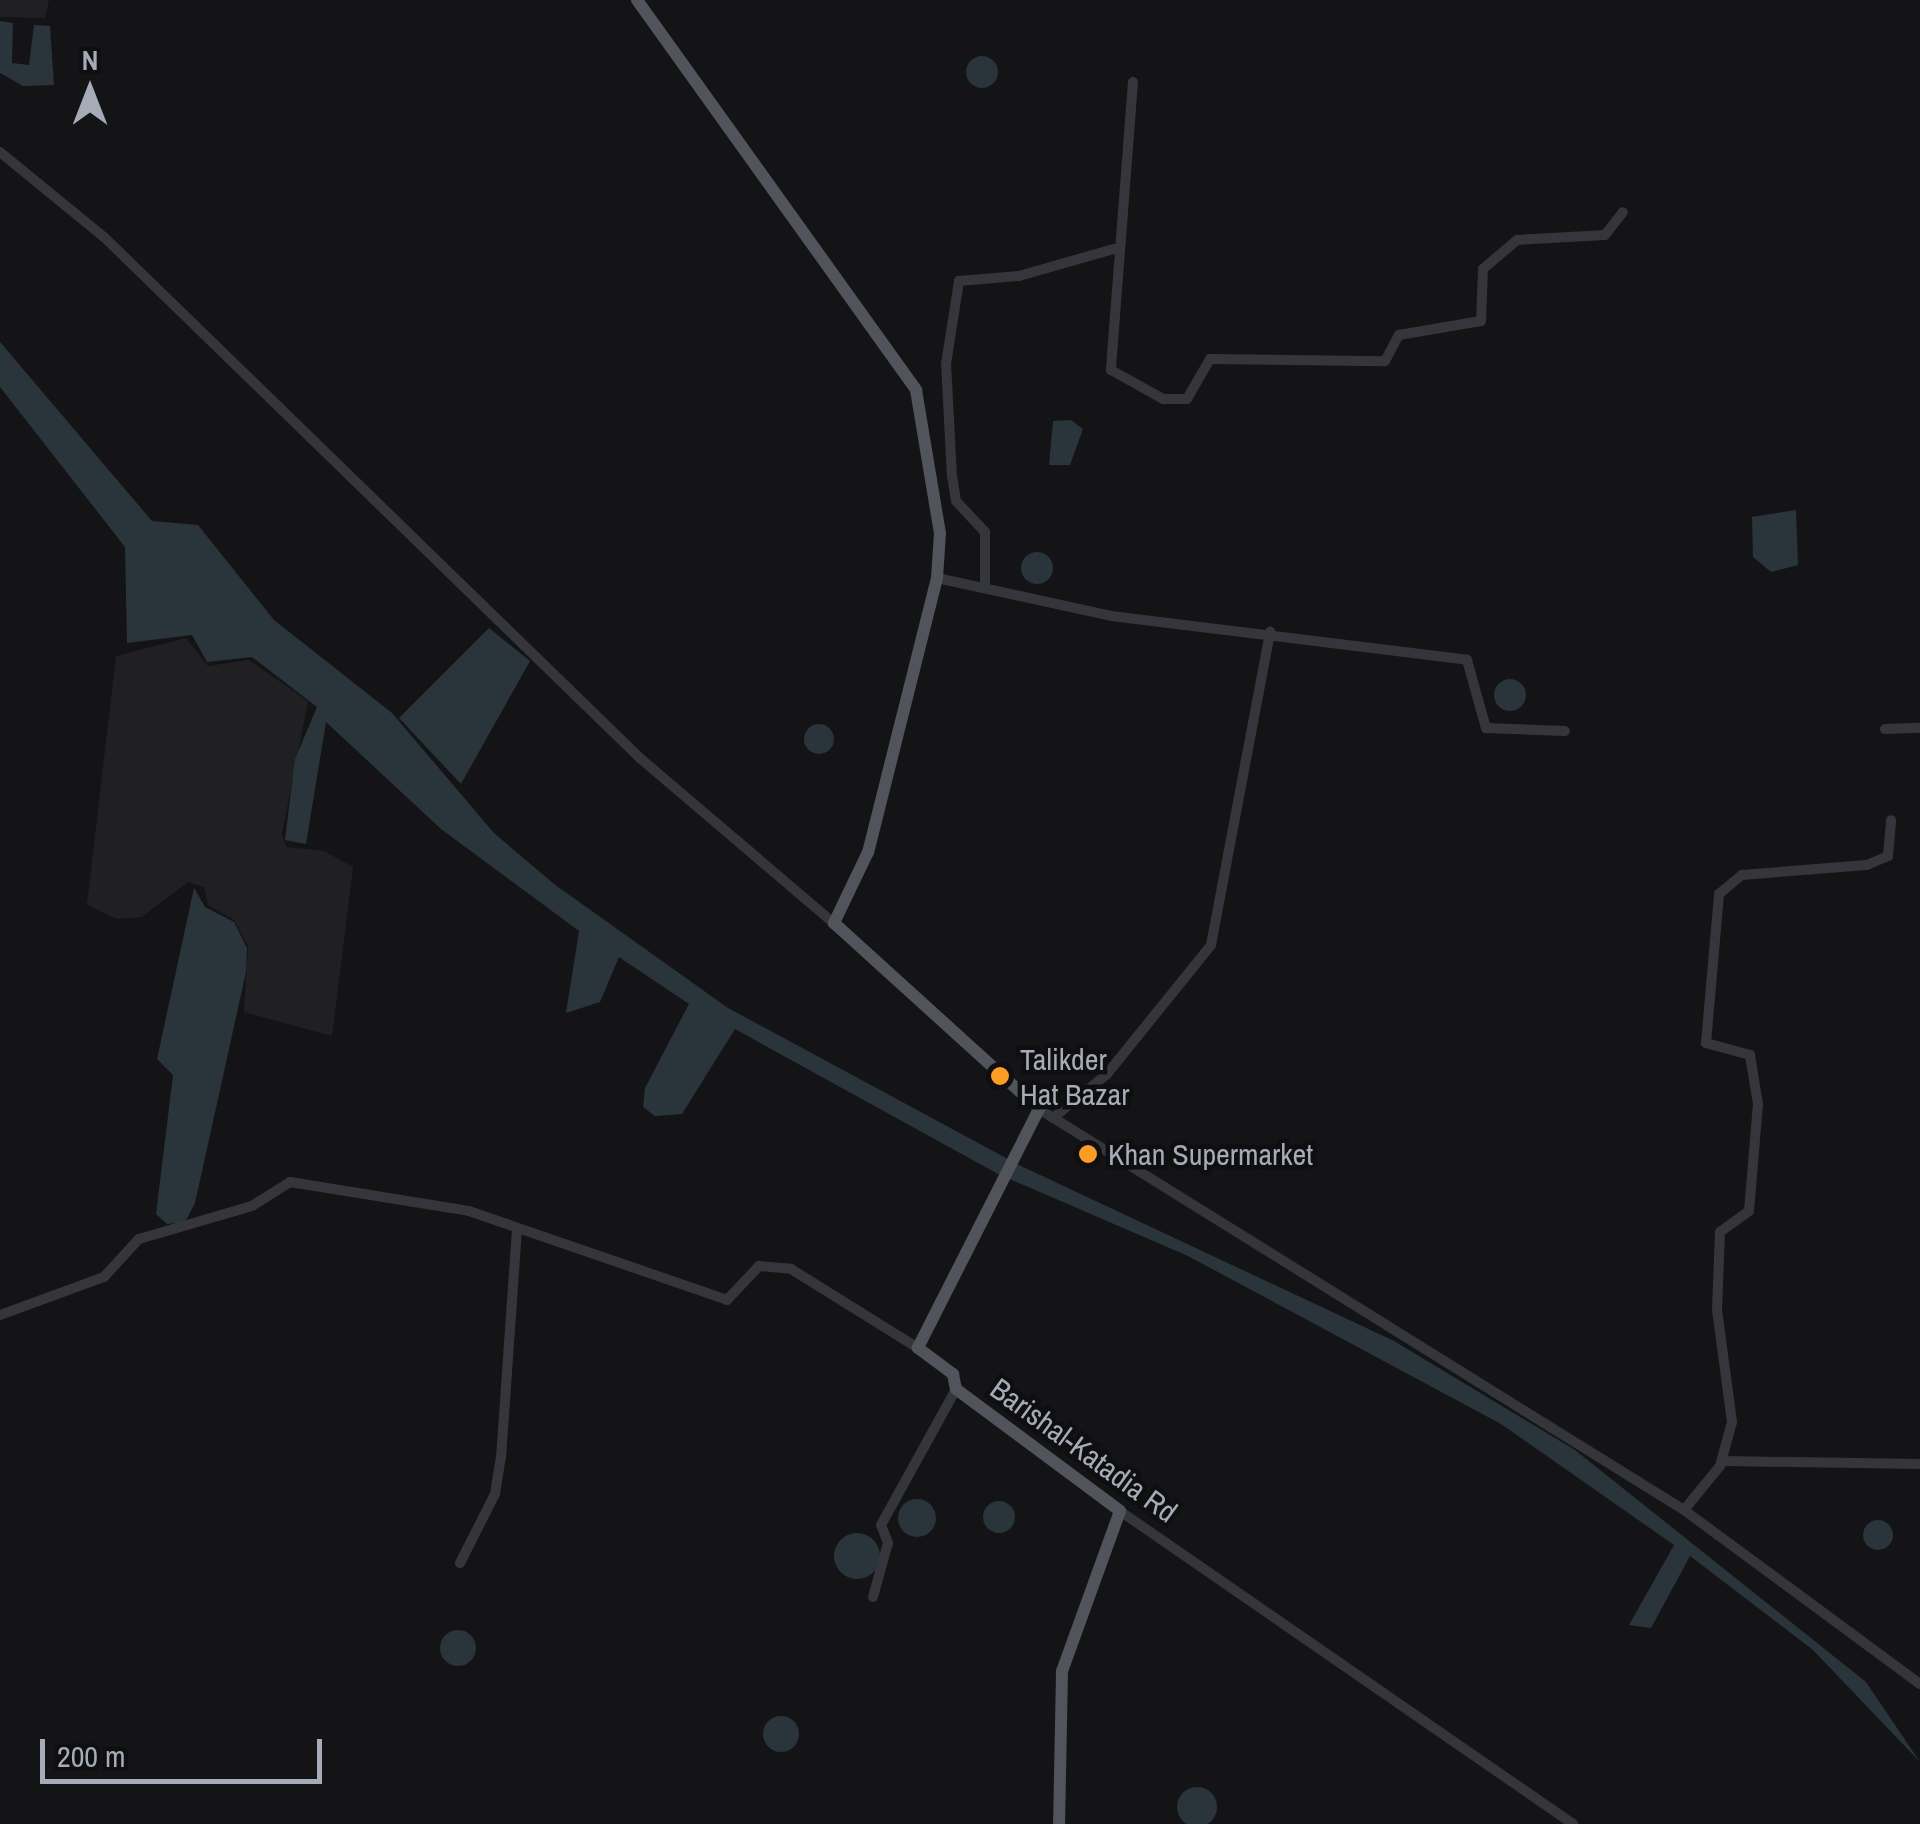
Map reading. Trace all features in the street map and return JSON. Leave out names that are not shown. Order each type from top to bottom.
[{"type":"main road","points":[[637,0],[916,390],[940,533],[938,578],[876,819],[834,923],[1039,1109],[918,1348]]},
{"type":"main road","name":"Barishal-Katadia Rd","points":[[918,1348],[952,1374],[956,1389],[1120,1511]]},
{"type":"main road","points":[[1059,1824],[1062,1670],[1120,1511]]},
{"type":"street","points":[[1133,82],[1114,249],[1111,370],[1164,399],[1186,399],[1210,359],[1385,361],[1399,335],[1480,321],[1484,269],[1516,240],[1605,234],[1623,212]]},
{"type":"street","points":[[0,152],[104,237],[641,758],[834,923]]},
{"type":"street","points":[[986,587],[986,532],[956,500],[952,476],[946,364],[958,281],[1019,276],[1114,249]]},
{"type":"street","points":[[938,578],[1112,616],[1270,632],[1467,660],[1486,728],[1565,731]]},
{"type":"street","points":[[1053,1118],[1107,1074],[1211,945],[1270,632]]},
{"type":"street","points":[[1886,729],[1920,728]]},
{"type":"street","points":[[1720,1466],[1732,1401],[1717,1310],[1720,1232],[1748,1211],[1758,1104],[1750,1055],[1706,1044],[1719,894],[1742,874],[1867,865],[1888,856],[1891,820]]},
{"type":"street","points":[[1039,1109],[1684,1510],[1920,1684]]},
{"type":"street","points":[[0,1315],[104,1277],[139,1239],[252,1206],[290,1182],[469,1212],[517,1231],[666,1272],[727,1300],[759,1266],[791,1269],[918,1348]]},
{"type":"street","points":[[460,1563],[495,1494],[517,1231]]},
{"type":"street","points":[[873,1597],[888,1543],[881,1525],[956,1389]]},
{"type":"street","points":[[1684,1510],[1733,1456],[1842,1469],[1920,1464]]},
{"type":"street","name":"Barishal-Katadia Rd","points":[[1120,1511],[1574,1824]]},
{"type":"shaded area","points":[[0,0],[49,0],[45,18],[0,17]]},
{"type":"shaded area","points":[[0,21],[13,23],[12,63],[29,65],[34,25],[50,26],[54,85],[23,86],[0,73]]},
{"type":"shaded area","points":[[982,56],[994,60],[998,72],[994,84],[982,88],[970,84],[966,72],[970,60]]},
{"type":"shaded area","points":[[0,342],[152,521],[198,525],[274,620],[392,713],[494,833],[554,884],[728,1008],[1021,1166],[1394,1341],[1575,1450],[1866,1682],[1920,1762],[1813,1650],[1690,1556],[1651,1628],[1629,1625],[1674,1545],[1501,1424],[1188,1256],[998,1174],[735,1029],[682,1114],[655,1116],[643,1107],[645,1088],[689,1004],[619,957],[600,1002],[566,1013],[579,931],[441,829],[326,722],[306,844],[285,840],[295,759],[317,707],[252,657],[207,662],[192,635],[127,643],[125,547],[0,387]]},
{"type":"shaded area","points":[[1071,420],[1083,429],[1070,465],[1049,465],[1053,421]]},
{"type":"shaded area","points":[[1796,510],[1798,565],[1771,572],[1753,557],[1752,517]]},
{"type":"shaded area","points":[[1037,552],[1048,557],[1053,568],[1048,579],[1037,584],[1026,579],[1021,568],[1026,557]]},
{"type":"shaded area","points":[[489,628],[530,661],[461,784],[399,718]]},
{"type":"shaded area","points":[[186,638],[208,666],[249,660],[308,701],[282,834],[286,847],[324,851],[353,867],[332,1036],[244,1012],[248,946],[234,920],[208,905],[204,887],[188,882],[142,917],[117,919],[87,904],[116,656]]},
{"type":"shaded area","points":[[1510,679],[1521,684],[1526,695],[1521,706],[1510,711],[1499,706],[1494,695],[1499,684]]},
{"type":"shaded area","points":[[819,724],[830,728],[834,739],[830,750],[819,754],[808,750],[804,739],[808,728]]},
{"type":"shaded area","points":[[194,888],[205,907],[234,922],[247,948],[246,972],[195,1203],[185,1222],[167,1224],[156,1214],[173,1075],[157,1059]]},
{"type":"shaded area","points":[[917,1499],[931,1504],[936,1518],[931,1532],[917,1537],[903,1532],[898,1518],[903,1504]]},
{"type":"shaded area","points":[[999,1501],[1010,1506],[1015,1517],[1010,1528],[999,1533],[988,1528],[983,1517],[988,1506]]},
{"type":"shaded area","points":[[1878,1520],[1889,1524],[1893,1535],[1889,1546],[1878,1550],[1867,1546],[1863,1535],[1867,1524]]},
{"type":"shaded area","points":[[857,1533],[873,1540],[880,1556],[873,1572],[857,1579],[841,1572],[834,1556],[841,1540]]},
{"type":"shaded area","points":[[458,1630],[471,1635],[476,1648],[471,1661],[458,1666],[445,1661],[440,1648],[445,1635]]},
{"type":"shaded area","points":[[781,1716],[794,1721],[799,1734],[794,1747],[781,1752],[768,1747],[763,1734],[768,1721]]},
{"type":"shaded area","points":[[1197,1787],[1211,1793],[1217,1807],[1211,1821],[1197,1827],[1183,1821],[1177,1807],[1183,1793]]},
{"type":"place","name":"Talikder Hat Bazar","points":[[1000,1076]]},
{"type":"place","name":"Khan Supermarket","points":[[1088,1154]]}]
